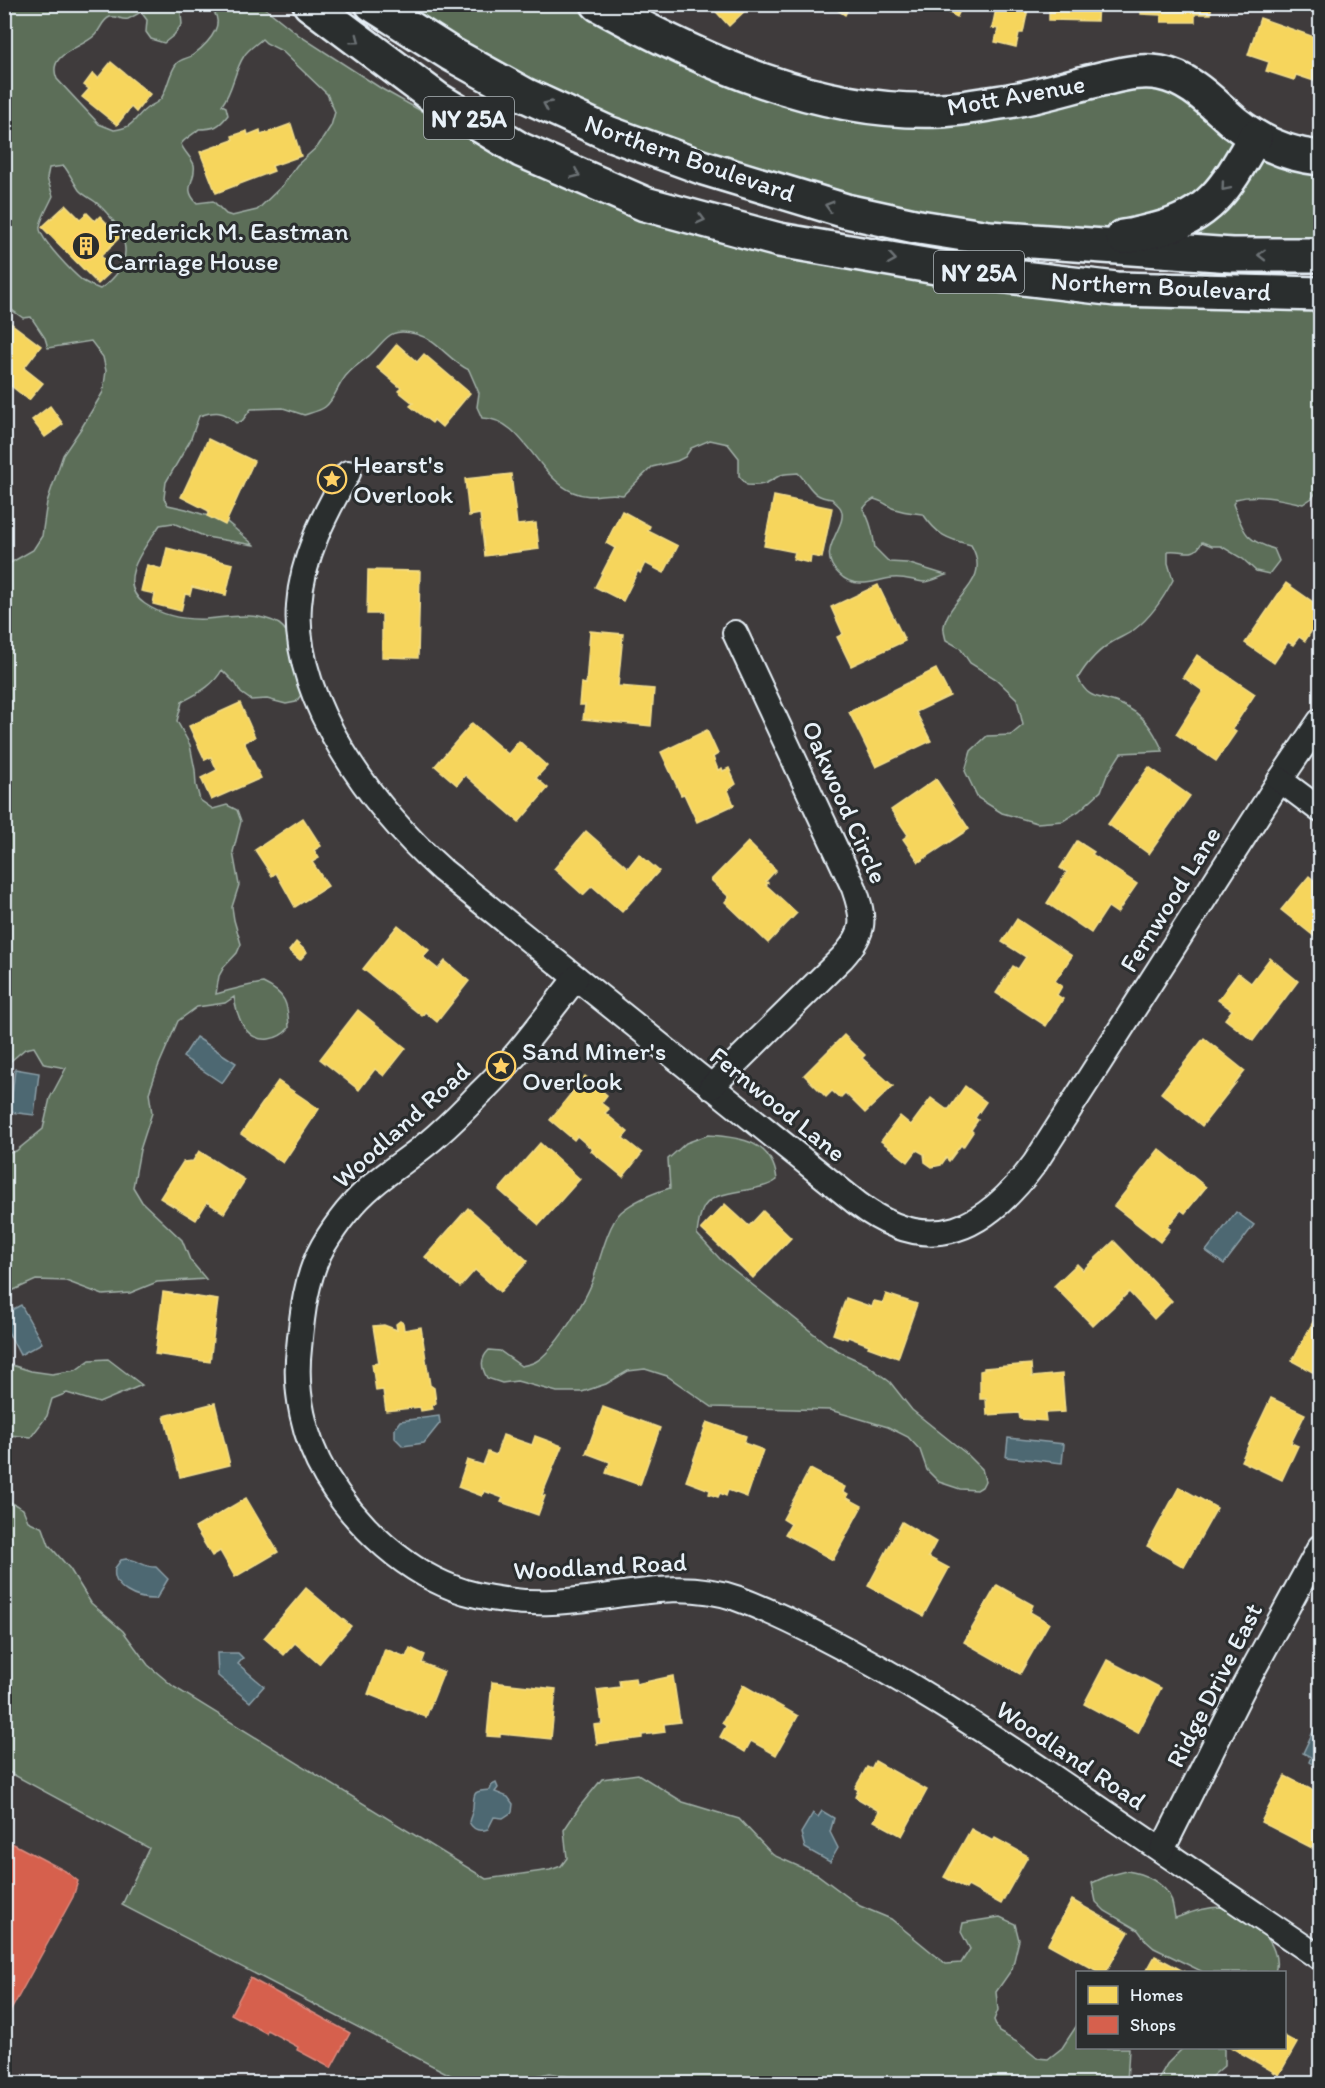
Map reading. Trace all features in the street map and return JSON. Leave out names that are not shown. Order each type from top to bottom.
[{"type":"main road","name":"Northern Boulevard","points":[[310,4],[437,99],[521,150],[645,204],[779,240],[948,269],[1116,289],[1320,294]]},
{"type":"main road","name":"Northern Boulevard","points":[[372,4],[451,54],[525,95],[608,133],[704,168],[846,211],[919,227],[989,238],[1232,255],[1320,255]]},
{"type":"main road","name":"Mott Avenue","points":[[598,4],[696,54],[774,85],[816,97],[875,107],[941,110],[1012,100],[1128,73],[1157,72],[1190,84],[1255,137],[1282,151],[1320,158]]},
{"type":"main road","points":[[989,238],[1127,237],[1175,225],[1208,206],[1230,180],[1255,137]]},
{"type":"street","name":"Fernwood Lane","points":[[348,474],[327,511],[306,563],[298,605],[302,652],[320,707],[355,769],[381,807],[442,870],[711,1087],[864,1208],[890,1224],[911,1231],[942,1232],[977,1221],[1017,1187],[1035,1163],[1320,721]]},
{"type":"street","name":"Oakwood Circle","points":[[711,1087],[851,948],[863,922],[854,888],[735,633]]},
{"type":"street","points":[[1280,780],[1320,810]]},
{"type":"street","name":"Woodland Road","points":[[576,978],[493,1081],[436,1136],[370,1187],[347,1212],[321,1249],[304,1300],[297,1366],[298,1391],[311,1443],[320,1466],[332,1486],[369,1530],[399,1557],[431,1578],[488,1598],[522,1602],[555,1602],[656,1589],[694,1588],[729,1596],[764,1608],[868,1660],[967,1719],[1320,1958]]},
{"type":"street","name":"Ridge Drive East","points":[[1162,1850],[1248,1679],[1320,1547]]},
{"type":"green space","points":[[4,5],[180,5],[182,24],[164,43],[151,39],[146,32],[147,20],[141,12],[126,19],[110,17],[105,20],[95,35],[60,57],[56,63],[57,79],[99,124],[114,130],[130,125],[142,112],[159,101],[177,63],[193,55],[206,44],[217,24],[213,11],[205,5],[261,5],[300,36],[382,89],[455,130],[514,155],[798,248],[1320,297],[1320,487],[1312,498],[1303,504],[1269,497],[1244,497],[1236,499],[1233,504],[1246,534],[1256,542],[1274,549],[1279,561],[1269,574],[1256,571],[1243,559],[1221,546],[1212,546],[1202,542],[1192,552],[1168,551],[1168,563],[1173,580],[1157,607],[1135,629],[1098,653],[1078,678],[1086,691],[1096,697],[1120,704],[1142,717],[1163,751],[1121,753],[1107,775],[1101,791],[1079,811],[1063,821],[1037,823],[1002,813],[978,798],[965,771],[971,751],[987,736],[1011,735],[1023,725],[1017,699],[996,679],[970,663],[960,648],[946,640],[944,628],[948,615],[974,579],[977,569],[976,558],[971,545],[943,535],[923,514],[892,508],[874,499],[863,509],[870,523],[875,548],[889,562],[907,563],[946,575],[927,582],[896,578],[857,583],[839,574],[829,557],[842,516],[841,509],[832,499],[815,493],[798,473],[781,475],[761,485],[747,485],[739,476],[739,458],[728,444],[710,440],[691,448],[685,457],[677,461],[652,467],[623,495],[580,495],[560,485],[508,427],[482,418],[477,407],[479,393],[469,370],[431,341],[407,332],[394,333],[385,339],[348,373],[331,401],[318,411],[304,415],[283,408],[251,409],[242,421],[236,423],[219,413],[199,416],[190,441],[166,482],[164,498],[168,505],[227,522],[254,545],[206,537],[173,523],[160,525],[140,554],[132,576],[132,586],[136,595],[145,604],[159,612],[182,618],[253,616],[271,620],[285,629],[293,646],[303,692],[296,702],[286,704],[267,699],[251,700],[241,693],[236,684],[222,670],[210,685],[182,702],[177,721],[190,745],[200,800],[213,809],[227,805],[237,810],[241,821],[233,852],[239,885],[232,907],[241,944],[237,953],[219,976],[216,994],[263,983],[277,991],[284,1000],[288,1012],[289,1028],[272,1039],[261,1039],[254,1036],[248,1032],[240,1019],[234,997],[225,1003],[197,1007],[178,1021],[149,1093],[152,1113],[140,1150],[133,1187],[142,1202],[182,1240],[190,1260],[206,1279],[157,1282],[130,1293],[103,1295],[66,1281],[36,1280],[5,1294],[5,1154],[16,1151],[43,1129],[50,1098],[66,1068],[44,1064],[34,1047],[25,1049],[5,1066],[5,566],[33,550],[42,536],[47,502],[63,455],[103,392],[106,371],[103,357],[91,341],[48,348],[45,338],[31,317],[23,318],[5,305]],"holes":[[[262,39],[282,51],[327,94],[335,112],[331,126],[318,146],[297,165],[282,186],[257,210],[232,216],[226,214],[213,201],[197,203],[192,197],[190,188],[194,165],[181,144],[199,129],[219,125],[228,115],[226,107],[222,105],[229,94],[241,62],[248,51]],[[64,166],[79,190],[109,215],[122,237],[125,248],[120,269],[100,289],[83,281],[72,271],[50,246],[41,231],[42,218],[53,196],[47,178],[49,168]]]},
{"type":"green space","points":[[372,5],[598,5],[875,107],[1128,73],[1320,158],[1320,255],[1049,240],[704,168]]},
{"type":"green space","points":[[708,1135],[732,1137],[762,1149],[774,1167],[777,1180],[758,1188],[724,1194],[707,1203],[699,1219],[697,1234],[720,1259],[828,1345],[866,1364],[890,1382],[912,1410],[982,1469],[985,1481],[982,1487],[977,1490],[960,1489],[939,1482],[927,1470],[920,1450],[908,1437],[888,1427],[830,1410],[712,1407],[667,1376],[645,1369],[628,1371],[606,1384],[582,1392],[557,1392],[517,1381],[502,1383],[487,1378],[482,1363],[489,1350],[500,1351],[521,1366],[535,1362],[551,1348],[568,1325],[589,1289],[616,1218],[638,1201],[670,1188],[668,1159],[686,1143]]},
{"type":"green space","points":[[108,1359],[142,1385],[99,1403],[67,1393],[52,1399],[47,1416],[31,1437],[9,1435],[5,1431],[5,1363],[31,1371],[52,1374],[76,1370],[90,1360]]},
{"type":"green space","points":[[5,1499],[23,1509],[28,1521],[43,1528],[49,1545],[70,1569],[91,1603],[123,1631],[148,1665],[174,1687],[486,1879],[550,1870],[561,1866],[567,1858],[564,1830],[602,1779],[638,1774],[683,1802],[739,1819],[773,1855],[818,1875],[860,1906],[891,1919],[946,1964],[961,1963],[970,1949],[961,1932],[963,1923],[1000,1917],[1015,1924],[1019,1940],[1012,1969],[996,1992],[998,2010],[994,2020],[999,2032],[1017,2042],[1037,2058],[1048,2059],[1062,2048],[1076,2027],[1076,2049],[1129,2049],[1127,2083],[631,2084],[609,2077],[575,2078],[550,2073],[503,2083],[475,2083],[460,2080],[122,1905],[149,1848],[5,1770]]},
{"type":"green space","points":[[1127,1871],[1140,1874],[1159,1884],[1171,1899],[1175,1918],[1215,1907],[1231,1909],[1242,1914],[1252,1921],[1269,1940],[1274,1951],[1275,1971],[1201,1971],[1154,1948],[1138,1930],[1105,1911],[1096,1902],[1092,1883]]},
{"type":"green space","points":[[1182,2049],[1224,2049],[1224,2066],[1199,2083],[1156,2083],[1167,2064]]},
{"type":"water","points":[[196,1037],[236,1063],[222,1083],[183,1057]]},
{"type":"water","points":[[15,1069],[39,1073],[34,1115],[10,1112]]},
{"type":"water","points":[[1236,1212],[1254,1225],[1224,1264],[1206,1251]]},
{"type":"water","points":[[21,1305],[42,1343],[20,1355],[5,1326],[4,1314]]},
{"type":"water","points":[[439,1416],[440,1423],[424,1443],[403,1446],[395,1438],[395,1428],[400,1421]]},
{"type":"water","points":[[1008,1438],[1064,1444],[1062,1463],[1006,1457]]},
{"type":"water","points":[[126,1559],[156,1567],[168,1579],[156,1599],[141,1598],[127,1592],[117,1582],[115,1568],[121,1560]]},
{"type":"water","points":[[217,1653],[238,1653],[243,1658],[238,1664],[264,1686],[250,1702],[218,1676]]},
{"type":"water","points":[[1320,1717],[1320,1762],[1315,1759],[1312,1764],[1309,1762],[1311,1757],[1303,1753]]},
{"type":"water","points":[[496,1783],[498,1788],[495,1792],[508,1797],[513,1804],[512,1812],[503,1818],[494,1817],[488,1829],[477,1830],[469,1822],[473,1811],[474,1795],[480,1791],[490,1790]]},
{"type":"water","points":[[822,1811],[834,1818],[830,1832],[838,1848],[830,1862],[805,1848],[801,1833],[813,1813],[818,1817]]},
{"type":"building: Homes","points":[[709,4],[748,4],[750,6],[729,26]]},
{"type":"building: Homes","points":[[828,4],[856,4],[854,8],[850,5],[845,15]]},
{"type":"building: Homes","points":[[933,4],[963,4],[957,17]]},
{"type":"building: Homes","points":[[997,4],[1029,4],[1023,33],[1019,33],[1016,47],[995,42],[998,29],[992,28]]},
{"type":"building: Homes","points":[[1049,4],[1098,4],[1097,21],[1049,20]]},
{"type":"building: Homes","points":[[1141,4],[1211,4],[1211,14],[1195,14],[1195,22],[1161,22],[1161,15],[1141,14]]},
{"type":"building: Homes","points":[[1260,18],[1320,39],[1320,83],[1296,75],[1294,80],[1266,71],[1269,62],[1248,55]]},
{"type":"building: Homes","points":[[111,62],[150,94],[136,112],[131,107],[117,125],[82,97],[89,89],[84,85],[93,73],[98,78]]},
{"type":"building: Homes","points":[[291,124],[301,156],[272,166],[274,171],[216,193],[200,152],[233,140],[232,136],[247,131],[248,135],[260,130],[261,135]]},
{"type":"building: Homes","name":"Frederick M. Eastman Carriage House","points":[[66,205],[80,219],[87,213],[95,221],[100,216],[120,237],[101,256],[114,269],[98,284],[42,227]]},
{"type":"building: Homes","points":[[4,318],[41,346],[24,368],[43,383],[29,400],[11,386],[9,388],[4,385]]},
{"type":"building: Homes","points":[[397,344],[417,362],[424,354],[470,393],[442,427],[434,420],[432,423],[410,406],[413,403],[398,391],[401,388],[377,368]]},
{"type":"building: Homes","points":[[50,406],[63,424],[45,437],[32,420]]},
{"type":"building: Homes","points":[[208,439],[254,461],[225,525],[207,516],[209,511],[181,497]]},
{"type":"building: Homes","points":[[511,474],[517,525],[536,523],[539,549],[485,556],[480,514],[469,516],[465,479]]},
{"type":"building: Homes","points":[[774,496],[832,508],[822,558],[811,556],[810,563],[793,559],[795,552],[764,546]]},
{"type":"building: Homes","points":[[622,511],[650,526],[648,531],[678,546],[664,573],[645,563],[640,573],[638,571],[623,601],[595,587],[615,548],[606,543]]},
{"type":"building: Homes","points":[[167,548],[233,564],[226,595],[192,587],[190,595],[185,594],[181,611],[153,604],[155,594],[141,591],[147,565],[162,569]]},
{"type":"building: Homes","points":[[368,570],[420,571],[418,658],[382,657],[382,614],[367,614]]},
{"type":"building: Homes","points":[[1286,583],[1320,607],[1320,618],[1305,641],[1299,637],[1293,645],[1288,642],[1274,663],[1245,643]]},
{"type":"building: Homes","points":[[878,585],[905,641],[851,666],[837,637],[843,634],[831,607]]},
{"type":"building: Homes","points":[[590,631],[623,634],[618,686],[654,689],[651,726],[583,719],[585,705],[579,705],[581,683],[586,684]]},
{"type":"building: Homes","points":[[1197,655],[1255,694],[1232,729],[1236,732],[1216,761],[1176,734],[1203,691],[1183,677]]},
{"type":"building: Homes","points":[[936,669],[950,696],[916,712],[931,741],[876,767],[849,712]]},
{"type":"building: Homes","points":[[240,703],[255,737],[244,742],[261,778],[211,800],[201,778],[217,770],[211,757],[205,760],[189,726]]},
{"type":"building: Homes","points":[[472,723],[508,754],[519,741],[547,766],[536,778],[548,788],[519,822],[465,775],[457,785],[435,766]]},
{"type":"building: Homes","points":[[707,730],[718,754],[713,757],[718,770],[722,768],[723,771],[729,768],[736,784],[728,790],[734,805],[697,822],[684,794],[681,795],[661,752]]},
{"type":"building: Homes","points":[[1149,767],[1190,796],[1149,854],[1108,824]]},
{"type":"building: Homes","points":[[936,779],[969,829],[919,862],[903,839],[908,835],[891,810]]},
{"type":"building: Homes","points":[[303,818],[321,846],[314,850],[319,858],[312,862],[328,886],[295,907],[276,873],[272,876],[255,850]]},
{"type":"building: Homes","points":[[586,831],[628,868],[639,854],[659,871],[622,912],[592,886],[583,895],[554,869]]},
{"type":"building: Homes","points":[[1077,841],[1094,852],[1092,854],[1137,884],[1117,913],[1108,907],[1091,933],[1047,903],[1067,872],[1060,868]]},
{"type":"building: Homes","points":[[748,842],[776,870],[766,881],[768,883],[766,885],[797,913],[768,943],[725,902],[729,897],[711,880]]},
{"type":"building: Homes","points":[[1309,876],[1320,885],[1320,941],[1281,910]]},
{"type":"building: Homes","points":[[1017,919],[1072,956],[1055,981],[1062,986],[1057,995],[1063,999],[1046,1026],[996,993],[1013,966],[1018,969],[1026,957],[1002,942]]},
{"type":"building: Homes","points":[[398,925],[429,950],[423,957],[438,969],[445,961],[469,981],[437,1022],[425,1012],[422,1016],[363,969]]},
{"type":"building: Homes","points":[[296,942],[307,952],[300,960],[289,951]]},
{"type":"building: Homes","points":[[1270,958],[1298,981],[1253,1041],[1225,1019],[1232,1010],[1218,1000],[1238,973],[1251,983]]},
{"type":"building: Homes","points":[[358,1010],[406,1048],[384,1076],[375,1069],[359,1090],[320,1059]]},
{"type":"building: Homes","points":[[844,1035],[865,1055],[862,1058],[893,1086],[865,1113],[845,1093],[840,1098],[832,1091],[826,1097],[804,1075]]},
{"type":"building: Homes","points":[[1204,1038],[1245,1071],[1202,1126],[1161,1093]]},
{"type":"building: Homes","points":[[585,1076],[607,1095],[601,1103],[609,1109],[605,1113],[628,1132],[623,1138],[642,1153],[623,1177],[591,1151],[593,1150],[577,1136],[574,1140],[550,1120]]},
{"type":"building: Homes","points":[[278,1081],[319,1109],[283,1163],[241,1134]]},
{"type":"building: Homes","points":[[965,1086],[986,1102],[975,1118],[978,1120],[971,1130],[973,1132],[963,1147],[961,1145],[949,1161],[946,1158],[941,1165],[932,1167],[925,1162],[924,1154],[917,1150],[908,1162],[881,1141],[900,1116],[911,1125],[931,1098],[949,1109]]},
{"type":"building: Homes","points":[[540,1143],[580,1179],[539,1225],[499,1190]]},
{"type":"building: Homes","points":[[1159,1149],[1206,1187],[1185,1213],[1181,1210],[1167,1227],[1170,1229],[1160,1242],[1114,1206]]},
{"type":"building: Homes","points":[[199,1151],[245,1180],[224,1213],[207,1202],[196,1220],[160,1198],[183,1162],[193,1161]]},
{"type":"building: Homes","points":[[725,1204],[749,1226],[763,1211],[791,1238],[753,1278],[701,1229]]},
{"type":"building: Homes","points":[[468,1208],[528,1261],[500,1292],[475,1270],[460,1287],[425,1257]]},
{"type":"building: Homes","points":[[1114,1241],[1172,1301],[1154,1319],[1129,1292],[1093,1326],[1054,1286],[1077,1264],[1083,1270]]},
{"type":"building: Homes","points":[[163,1292],[218,1300],[210,1362],[155,1354]]},
{"type":"building: Homes","points":[[886,1294],[917,1304],[898,1358],[848,1337],[847,1339],[833,1334],[846,1298],[872,1307],[874,1301],[883,1303]]},
{"type":"building: Homes","points":[[1320,1309],[1320,1376],[1292,1361]]},
{"type":"building: Homes","points":[[400,1321],[403,1323],[404,1330],[421,1327],[430,1385],[434,1388],[436,1403],[432,1406],[433,1409],[421,1411],[420,1407],[386,1411],[383,1390],[376,1391],[372,1364],[379,1363],[373,1326],[384,1325],[397,1330],[396,1324]]},
{"type":"building: Homes","points":[[1031,1364],[1032,1377],[1062,1374],[1065,1412],[1045,1413],[1046,1421],[1020,1419],[1019,1413],[987,1415],[986,1399],[980,1399],[980,1371],[984,1368]]},
{"type":"building: Homes","points":[[1271,1398],[1305,1414],[1291,1443],[1298,1446],[1282,1480],[1241,1461]]},
{"type":"building: Homes","points":[[215,1403],[230,1465],[180,1477],[164,1416]]},
{"type":"building: Homes","points":[[603,1407],[660,1428],[640,1485],[606,1473],[610,1462],[586,1453]]},
{"type":"building: Homes","points":[[707,1422],[746,1436],[744,1443],[763,1450],[747,1497],[728,1490],[726,1496],[720,1493],[718,1497],[709,1494],[710,1490],[686,1481]]},
{"type":"building: Homes","points":[[503,1435],[532,1445],[535,1436],[562,1446],[542,1495],[545,1496],[538,1515],[501,1502],[503,1498],[484,1491],[482,1496],[458,1487],[467,1460],[483,1465],[488,1452],[496,1455]]},
{"type":"building: Homes","points":[[810,1469],[845,1487],[843,1492],[848,1495],[847,1498],[862,1506],[833,1560],[785,1534],[791,1524],[783,1519]]},
{"type":"building: Homes","points":[[1179,1487],[1217,1508],[1184,1567],[1147,1546]]},
{"type":"building: Homes","points":[[246,1498],[278,1552],[235,1577],[220,1551],[212,1556],[195,1528]]},
{"type":"building: Homes","points":[[902,1522],[936,1542],[928,1557],[949,1568],[923,1616],[868,1586]]},
{"type":"building: Homes","points":[[997,1585],[1033,1605],[1030,1612],[1049,1623],[1020,1674],[964,1642]]},
{"type":"building: Homes","points":[[306,1588],[351,1626],[319,1664],[295,1643],[284,1655],[264,1638]]},
{"type":"building: Homes","points":[[410,1648],[425,1655],[422,1663],[444,1672],[426,1717],[368,1694],[385,1649],[406,1657]]},
{"type":"building: Homes","points":[[1107,1660],[1161,1688],[1138,1733],[1084,1704]]},
{"type":"building: Homes","points":[[673,1676],[680,1722],[664,1724],[665,1732],[642,1735],[642,1738],[597,1744],[594,1725],[602,1724],[597,1690],[620,1687],[619,1680],[635,1678],[636,1684]]},
{"type":"building: Homes","points":[[492,1682],[556,1689],[551,1739],[500,1734],[500,1737],[487,1736]]},
{"type":"building: Homes","points":[[743,1685],[798,1716],[776,1755],[751,1741],[745,1752],[720,1737],[726,1726],[722,1723]]},
{"type":"building: Homes","points":[[875,1761],[927,1790],[902,1836],[874,1821],[879,1811],[855,1797],[858,1790],[855,1788],[867,1767],[871,1769]]},
{"type":"building: Homes","points":[[1285,1776],[1320,1794],[1320,1836],[1314,1849],[1261,1822]]},
{"type":"building: Homes","points":[[971,1829],[993,1841],[995,1838],[1028,1856],[1001,1904],[968,1886],[966,1889],[944,1877]]},
{"type":"building: Homes","points":[[1072,1900],[1129,1932],[1107,1971],[1097,1971],[1048,1944]]},
{"type":"building: Homes","points":[[1155,1956],[1183,1971],[1147,1971]]},
{"type":"building: Homes","points":[[1286,2037],[1297,2043],[1279,2075],[1234,2049],[1286,2049]]},
{"type":"building: Shops","points":[[4,1839],[65,1871],[78,1881],[73,1897],[4,2023]]},
{"type":"building: Shops","points":[[250,1978],[350,2033],[331,2068],[297,2050],[298,2047],[267,2030],[266,2033],[231,2014]]},
{"type":"place","name":"Frederick M. Eastman Carriage House","points":[[86,246]]},
{"type":"place","name":"Hearst's Overlook","points":[[332,479]]},
{"type":"place","name":"Sand Miner's Overlook","points":[[501,1066]]}]
